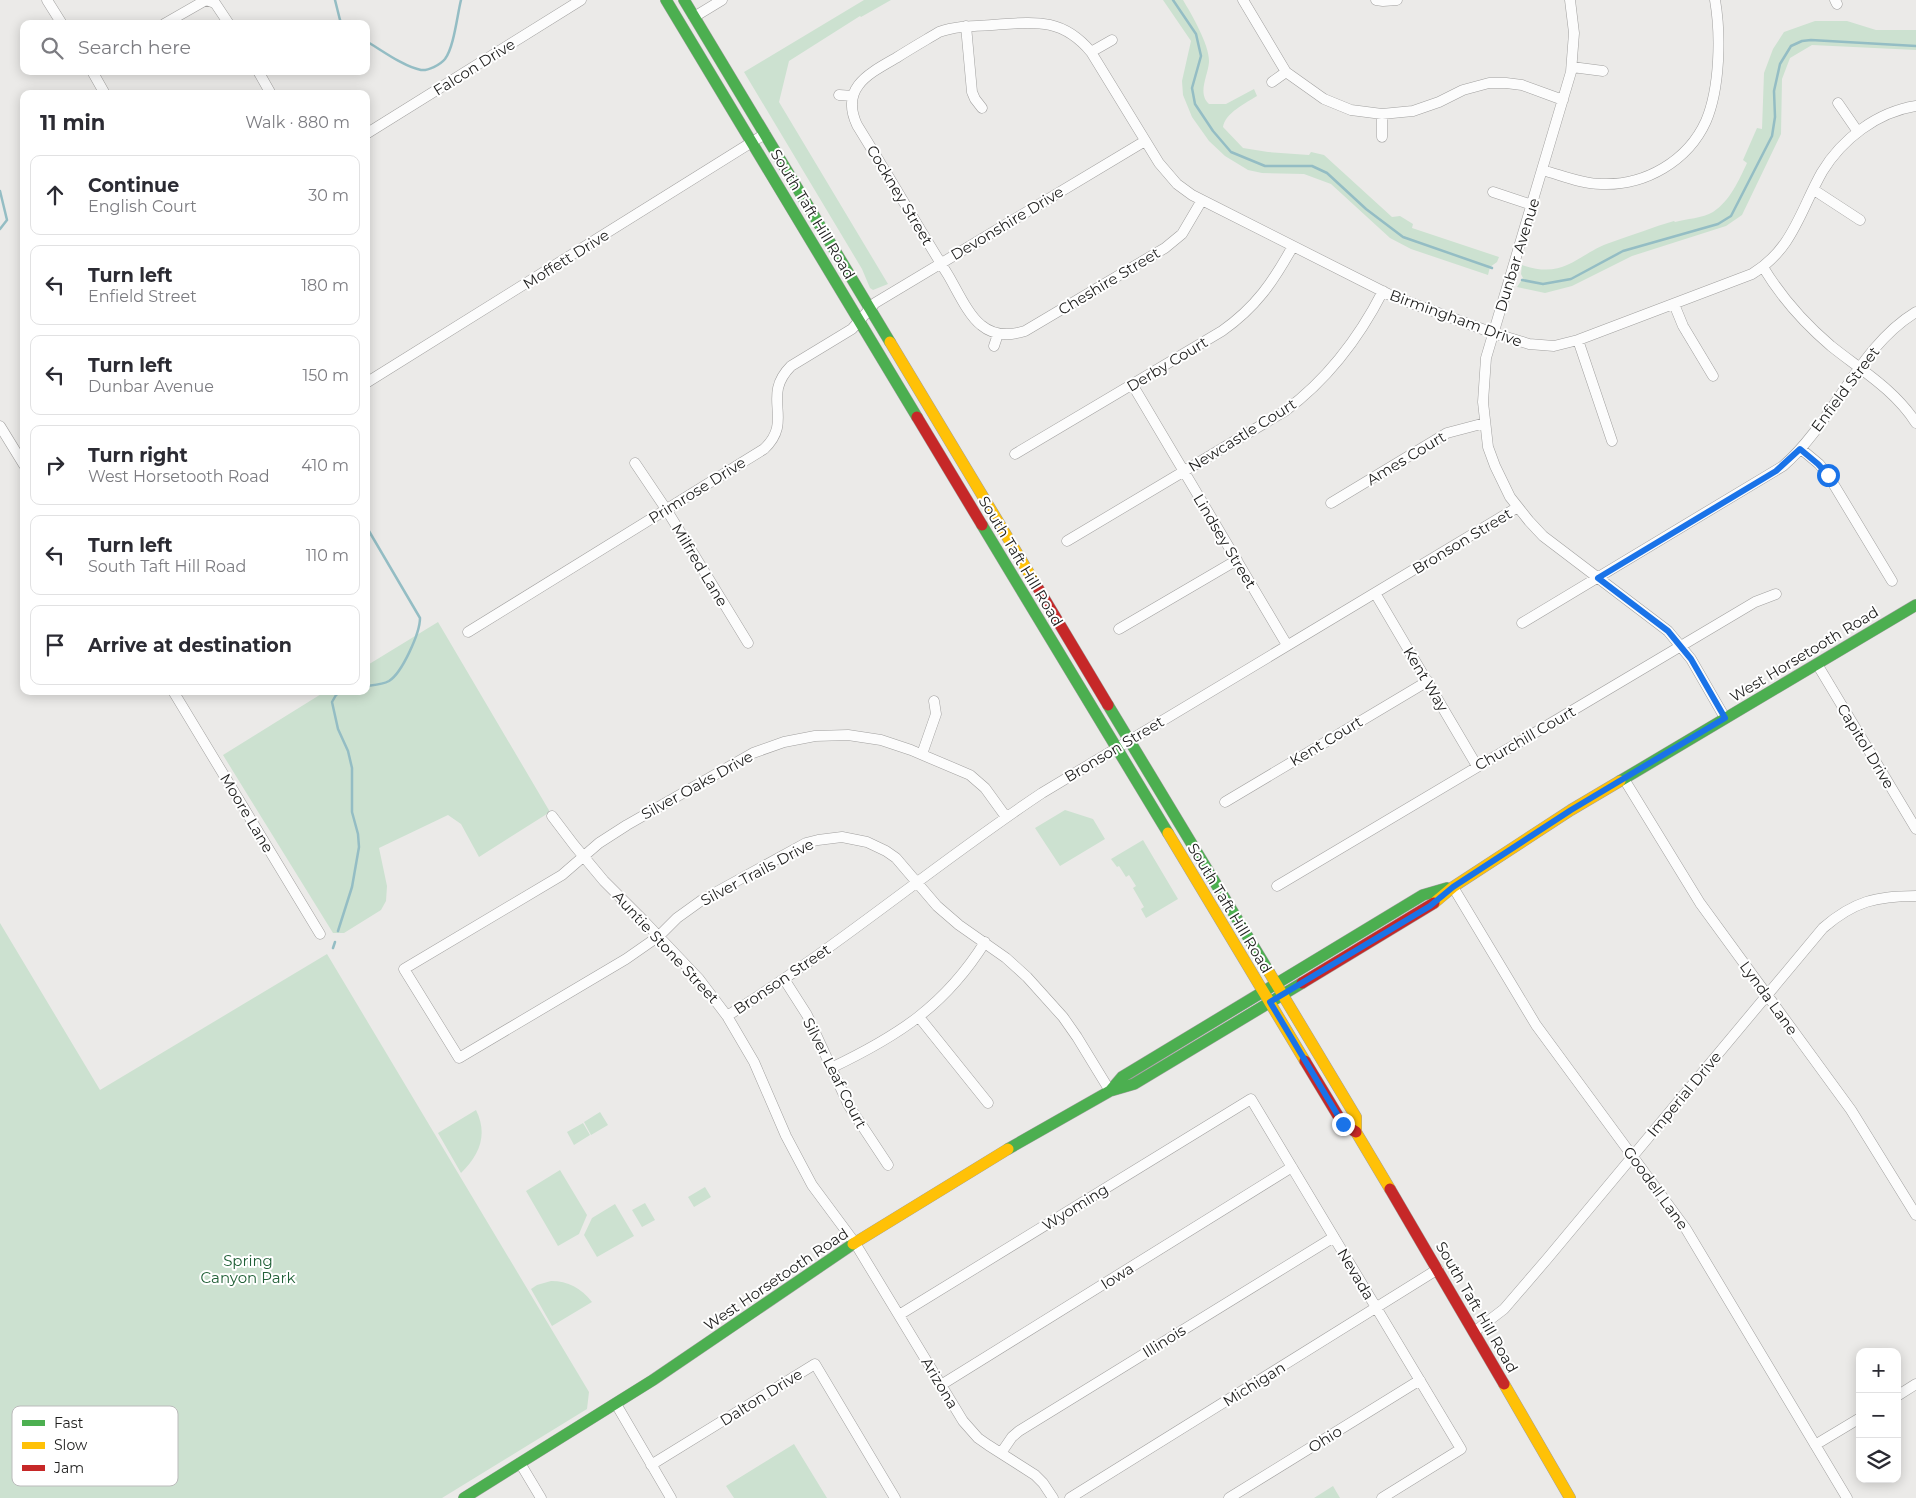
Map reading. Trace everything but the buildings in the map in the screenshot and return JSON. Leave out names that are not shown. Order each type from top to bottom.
[{"type":"main road","name":"South Taft Hill Road","points":[[666,0],[1343,1124],[1356,1132],[1438,1269],[1570,1498]]},
{"type":"main road","name":"South Taft Hill Road","points":[[684,0],[1356,1117],[1356,1132]]},
{"type":"main road","name":"West Horsetooth Road","points":[[464,1498],[654,1380],[855,1243],[1015,1145],[1110,1092],[1134,1084],[1283,995],[1430,906],[1453,887],[1571,810],[1916,605]]},
{"type":"main road","name":"West Horsetooth Road","points":[[1110,1092],[1122,1077],[1423,896],[1453,887]]},
{"type":"street","points":[[47,0],[60,20]]},
{"type":"street","points":[[171,20],[202,1],[211,0],[226,20]]},
{"type":"street","name":"Falcon Drive","points":[[370,132],[581,0]]},
{"type":"street","points":[[694,17],[722,0]]},
{"type":"street","points":[[1243,0],[1286,72],[1310,91],[1340,106],[1366,113],[1382,114],[1414,111],[1439,102],[1463,90],[1490,83],[1522,85],[1564,100]]},
{"type":"street","points":[[1376,0],[1397,0]]},
{"type":"street","name":"Dunbar Avenue","points":[[1570,0],[1574,33],[1572,67],[1564,100],[1486,358],[1483,402],[1488,447],[1495,466],[1518,507],[1543,536],[1655,619],[1682,646],[1725,718]]},
{"type":"street","points":[[1542,170],[1583,182],[1599,184],[1628,182],[1644,178],[1665,167],[1689,147],[1706,120],[1716,87],[1718,29],[1715,0]]},
{"type":"street","name":"Birmingham Drive","points":[[853,96],[857,86],[869,74],[939,32],[950,28],[1032,22],[1063,28],[1074,35],[1091,52],[1145,141],[1166,172],[1177,184],[1202,200],[1383,292],[1493,333],[1542,346],[1554,346],[1578,340],[1752,274],[1763,267],[1787,241],[1832,158],[1858,132],[1883,116],[1916,106]]},
{"type":"street","points":[[966,26],[972,92],[982,108]]},
{"type":"street","points":[[1091,52],[1112,40]]},
{"type":"street","points":[[1572,67],[1603,71]]},
{"type":"street","points":[[1272,82],[1286,72]]},
{"type":"street","points":[[94,75],[103,90]]},
{"type":"street","points":[[260,75],[269,90]]},
{"type":"street","points":[[839,94],[853,96]]},
{"type":"street","name":"Cockney Street","points":[[853,96],[852,112],[857,125],[975,319],[990,331],[998,334]]},
{"type":"street","points":[[1838,103],[1858,132]]},
{"type":"street","points":[[1382,114],[1382,137]]},
{"type":"street","name":"Moffett Drive","points":[[370,381],[765,134]]},
{"type":"street","name":"Devonshire Drive","points":[[870,308],[882,298],[1145,141]]},
{"type":"street","points":[[1814,190],[1860,220]]},
{"type":"street","points":[[1493,192],[1532,205]]},
{"type":"street","name":"Cheshire Street","points":[[998,334],[1008,335],[1024,331],[1165,248],[1182,234],[1202,200]]},
{"type":"street","name":"Derby Court","points":[[1016,454],[1222,331],[1238,319],[1263,294],[1275,278],[1293,246]]},
{"type":"street","points":[[1763,267],[1797,314],[1821,337],[1884,387],[1899,401],[1916,423]]},
{"type":"street","name":"Newcastle Court","points":[[1067,541],[1286,411],[1304,396],[1347,351],[1367,322],[1383,292]]},
{"type":"street","points":[[1674,304],[1683,326],[1713,376]]},
{"type":"street","name":"Primrose Drive","points":[[468,632],[764,449],[770,444],[778,428],[777,387],[784,373],[791,366],[852,329],[870,308]]},
{"type":"street","name":"Enfield Street","points":[[1522,623],[1776,471],[1800,449],[1892,328],[1916,312]]},
{"type":"street","points":[[994,346],[998,334]]},
{"type":"street","points":[[1578,340],[1612,441]]},
{"type":"street","name":"Lindsey Street","points":[[1132,384],[1287,645]]},
{"type":"street","name":"Ames Court","points":[[1331,503],[1447,433],[1485,423]]},
{"type":"street","points":[[0,426],[20,458]]},
{"type":"street","points":[[1800,449],[1828,475],[1892,581]]},
{"type":"street","name":"Milfred Lane","points":[[635,462],[748,643]]},
{"type":"street","name":"Bronson Street","points":[[727,1016],[784,979],[1006,817],[1116,747],[1518,507]]},
{"type":"street","points":[[1119,629],[1236,560]]},
{"type":"street","name":"Kent Way","points":[[1375,593],[1478,766]]},
{"type":"street","name":"Churchill Court","points":[[1277,886],[1755,602],[1776,594]]},
{"type":"street","name":"Capitol Drive","points":[[1817,664],[1916,828]]},
{"type":"street","name":"Kent Court","points":[[1225,802],[1428,681]]},
{"type":"street","name":"Moore Lane","points":[[175,695],[320,934]]},
{"type":"street","points":[[922,754],[936,714],[934,701]]},
{"type":"street","name":"Silver Oaks Drive","points":[[459,1058],[404,969],[562,875],[627,825],[753,753],[784,742],[815,736],[848,735],[881,740],[922,754],[970,775],[985,788],[1006,817]]},
{"type":"street","name":"Lynda Lane","points":[[1624,779],[1700,903],[1855,1116],[1916,1215]]},
{"type":"street","name":"Auntie Stone Street","points":[[552,816],[583,857],[699,979],[727,1016],[754,1062],[786,1136],[805,1172],[855,1243]]},
{"type":"street","name":"Silver Trails Drive","points":[[459,1058],[626,959],[659,936],[677,918],[702,900],[795,849],[818,840],[842,837],[875,845],[896,858],[942,911],[985,942],[1027,977],[1058,1010],[1077,1037],[1110,1092]]},
{"type":"street","name":"Goodell Lane","points":[[1453,887],[1536,1025],[1686,1229],[1847,1498]]},
{"type":"street","name":"Imperial Drive","points":[[1474,1332],[1504,1309],[1823,928],[1849,908],[1877,898],[1916,896]]},
{"type":"street","points":[[831,1068],[871,1049],[919,1017],[940,999],[959,978],[985,942]]},
{"type":"street","name":"Silver Leaf Court","points":[[784,979],[807,1015],[850,1106],[888,1165]]},
{"type":"street","points":[[919,1017],[988,1103]]},
{"type":"street","name":"Nevada","points":[[1251,1099],[1461,1449],[1382,1498]]},
{"type":"street","name":"Wyoming","points":[[899,1315],[1251,1099]]},
{"type":"street","name":"Iowa","points":[[941,1385],[1292,1168]]},
{"type":"street","name":"Illinois","points":[[1001,1454],[1012,1437],[1019,1431],[1334,1237]]},
{"type":"street","name":"Arizona","points":[[855,1243],[970,1430],[1001,1454],[1035,1475],[1044,1483],[1053,1498]]},
{"type":"street","name":"Michigan","points":[[1070,1498],[1438,1269]]},
{"type":"street","name":"Dalton Drive","points":[[651,1465],[815,1364],[895,1498]]},
{"type":"street","name":"Ohio","points":[[1229,1498],[1420,1380]]},
{"type":"street","points":[[1901,1393],[1916,1384]]},
{"type":"street","points":[[616,1404],[671,1498]]},
{"type":"street","points":[[1815,1445],[1856,1420]]},
{"type":"street","points":[[520,1463],[541,1498]]},
{"type":"green space","points":[[864,0],[891,0],[860,16],[789,61],[779,102],[888,284],[873,290],[870,288],[862,269],[744,72]]},
{"type":"green space","points":[[1163,0],[1183,0],[1200,31],[1209,55],[1203,90],[1209,104],[1226,104],[1254,89],[1257,96],[1232,113],[1223,127],[1243,148],[1309,155],[1311,152],[1324,155],[1392,217],[1400,216],[1413,224],[1412,228],[1499,257],[1497,262],[1490,267],[1488,275],[1411,249],[1390,238],[1331,184],[1304,174],[1262,173],[1248,170],[1225,156],[1209,141],[1192,117],[1183,95],[1182,81],[1191,41]]},
{"type":"green space","points":[[1815,21],[1847,21],[1876,30],[1916,30],[1916,50],[1812,45],[1790,58],[1782,79],[1781,134],[1742,215],[1726,226],[1632,256],[1572,286],[1545,293],[1517,287],[1523,278],[1521,274],[1522,265],[1537,269],[1560,267],[1570,264],[1612,242],[1674,221],[1704,216],[1719,207],[1733,190],[1744,170],[1747,163],[1743,160],[1757,128],[1762,129],[1764,73],[1773,49],[1784,32]]},
{"type":"green space","points":[[438,622],[550,812],[479,857],[461,824],[448,815],[379,848],[387,886],[386,901],[381,910],[344,933],[333,933],[223,755],[320,695],[370,695],[370,664]]},
{"type":"green space","points":[[1065,810],[1093,819],[1105,839],[1060,866],[1035,828]]},
{"type":"green space","points":[[1143,840],[1178,899],[1146,918],[1141,909],[1144,907],[1133,888],[1136,886],[1129,875],[1126,877],[1119,866],[1117,867],[1111,859]]},
{"type":"green space","name":"Spring Canyon Park","points":[[0,923],[100,1090],[327,954],[589,1392],[587,1409],[442,1498],[0,1498]]},
{"type":"green space","points":[[476,1110],[480,1119],[482,1136],[473,1159],[461,1173],[438,1133]]},
{"type":"green space","points":[[600,1112],[608,1125],[591,1135],[584,1122]]},
{"type":"green space","points":[[583,1123],[590,1135],[574,1145],[567,1132]]},
{"type":"green space","points":[[560,1170],[587,1215],[579,1234],[558,1246],[526,1191]]},
{"type":"green space","points":[[705,1187],[711,1197],[694,1207],[688,1197]]},
{"type":"green space","points":[[645,1203],[655,1220],[642,1227],[632,1210]]},
{"type":"green space","points":[[615,1204],[634,1236],[597,1257],[584,1235],[592,1218]]},
{"type":"green space","points":[[551,1281],[563,1282],[574,1286],[592,1302],[552,1326],[531,1289]]},
{"type":"green space","points":[[794,1444],[827,1498],[734,1498],[726,1486]]},
{"type":"green space","points":[[1333,1486],[1340,1498],[1314,1498]]},
{"type":"waterway","points":[[335,0],[340,20]]},
{"type":"waterway","points":[[370,43],[400,62],[414,68],[427,70],[434,67],[443,61],[448,54],[461,0]]},
{"type":"waterway","points":[[1173,0],[1196,34],[1201,56],[1192,88],[1195,104],[1213,131],[1231,152],[1265,166],[1312,166],[1327,173],[1366,209],[1403,237],[1492,268]]},
{"type":"waterway","points":[[1522,280],[1543,284],[1571,279],[1623,251],[1718,224],[1731,216],[1772,136],[1775,117],[1774,91],[1780,64],[1791,46],[1802,41],[1811,40],[1916,46]]},
{"type":"waterway","points":[[0,191],[7,220],[0,229]]},
{"type":"waterway","points":[[370,533],[420,618],[417,633],[405,662],[394,677],[384,683],[370,686]]},
{"type":"waterway","points":[[336,695],[332,702],[338,729],[348,751],[352,768],[352,812],[358,834],[359,847],[352,887],[338,931]]},
{"type":"waterway","points":[[333,948],[335,942]]},
{"type":"traffic: fast","points":[[666,0],[917,417]]},
{"type":"traffic: fast","points":[[684,0],[890,342]]},
{"type":"traffic: fast","points":[[982,525],[1168,833]]},
{"type":"traffic: fast","points":[[1620,781],[1916,605]]},
{"type":"traffic: fast","points":[[1108,705],[1269,972]]},
{"type":"traffic: fast","points":[[1110,1091],[1122,1077],[1423,895],[1447,888]]},
{"type":"traffic: fast","points":[[1008,1149],[1110,1091],[1134,1084],[1302,983]]},
{"type":"traffic: fast","points":[[464,1498],[653,1380],[853,1244]]},
{"type":"traffic: slow","points":[[890,342],[1035,583]]},
{"type":"traffic: slow","points":[[1434,903],[1453,887],[1571,810],[1620,781]]},
{"type":"traffic: slow","points":[[1168,833],[1305,1061]]},
{"type":"traffic: slow","points":[[1269,972],[1356,1117],[1356,1132],[1390,1189]]},
{"type":"traffic: slow","points":[[853,1244],[1008,1149]]},
{"type":"traffic: slow","points":[[1504,1384],[1570,1498]]},
{"type":"traffic: jam","points":[[917,417],[982,525]]},
{"type":"traffic: jam","points":[[1035,583],[1108,705]]},
{"type":"traffic: jam","points":[[1302,983],[1434,903]]},
{"type":"traffic: jam","points":[[1305,1061],[1343,1124],[1356,1132]]},
{"type":"traffic: jam","points":[[1390,1189],[1504,1384]]},
{"type":"route","points":[[1343,1124],[1270,1002],[1430,906],[1453,887],[1571,810],[1725,718],[1682,646],[1655,619],[1598,578],[1776,471],[1800,449],[1828,475]]}]
